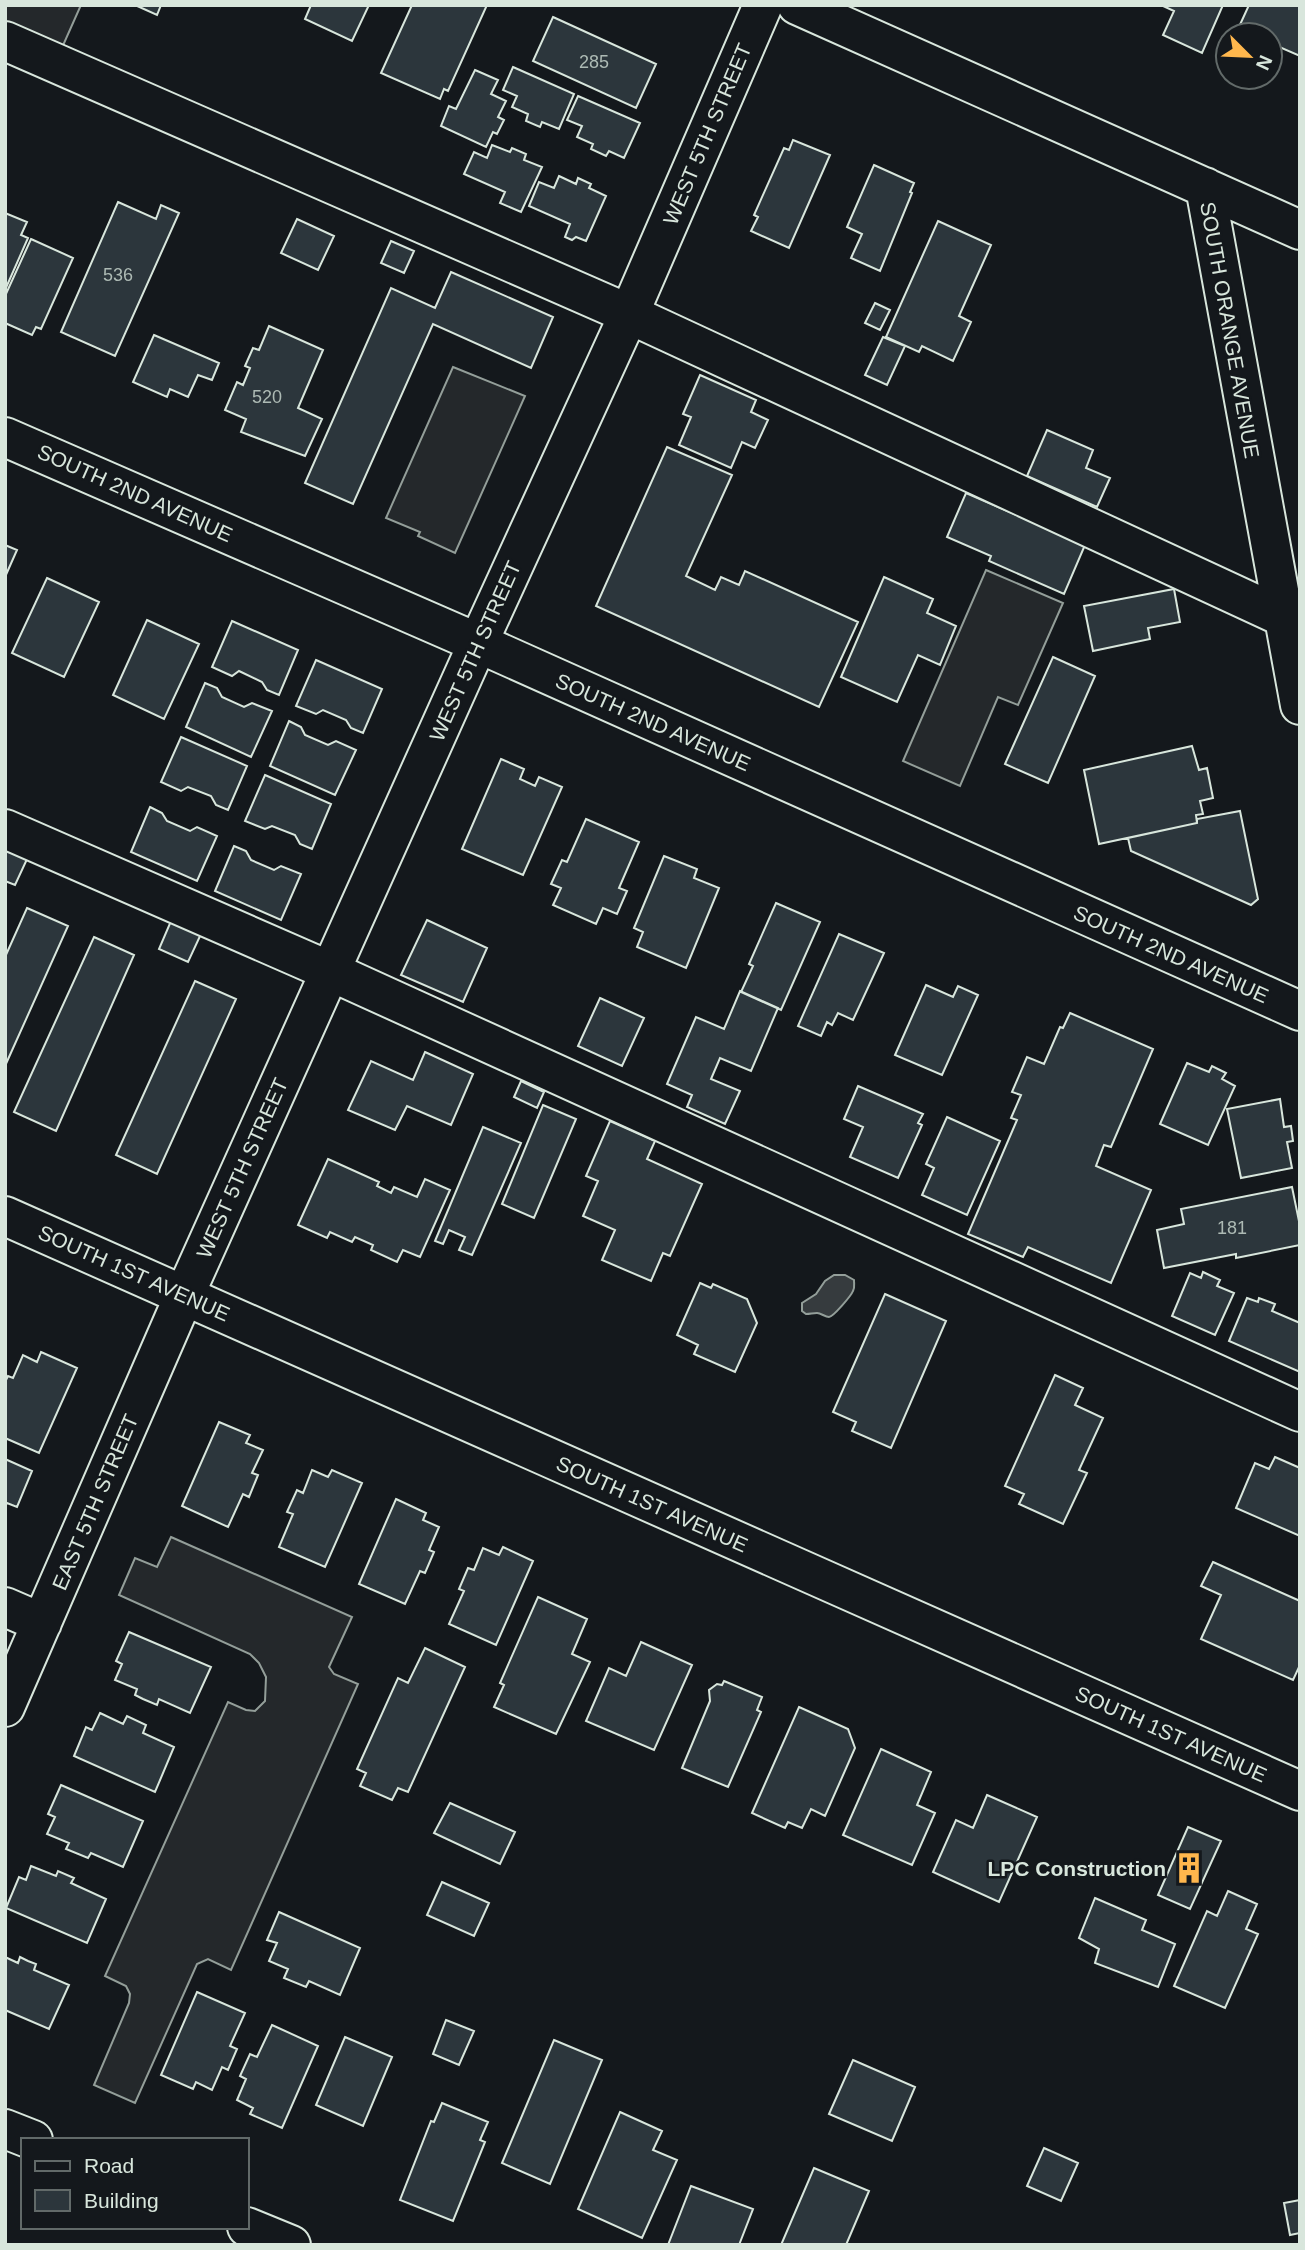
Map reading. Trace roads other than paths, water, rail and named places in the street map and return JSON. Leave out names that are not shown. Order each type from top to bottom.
[{"type":"street","name":"WEST 5TH STREET","points":[[184,1296],[629,314],[763,5]]},
{"type":"street","name":"SOUTH ORANGE AVENUE","points":[[797,5],[1205,187],[1300,705]]},
{"type":"street","points":[[5,41],[629,314],[1283,617]]},
{"type":"street","points":[[1205,187],[1300,230]]},
{"type":"street","name":"SOUTH 2ND AVENUE","points":[[5,437],[478,643],[1300,1011]]},
{"type":"street","points":[[5,829],[332,972],[1300,1412]]},
{"type":"street","name":"SOUTH 1ST AVENUE","points":[[5,1216],[1300,1791]]},
{"type":"street","name":"EAST 5TH STREET","points":[[5,1707],[184,1296]]},
{"type":"street","points":[[5,1607],[42,1623]]},
{"type":"street","points":[[5,2129],[28,2138]]},
{"type":"street","points":[[248,2227],[290,2245]]},
{"type":"place","name":"LPC Construction","points":[[1189,1868]]}]
